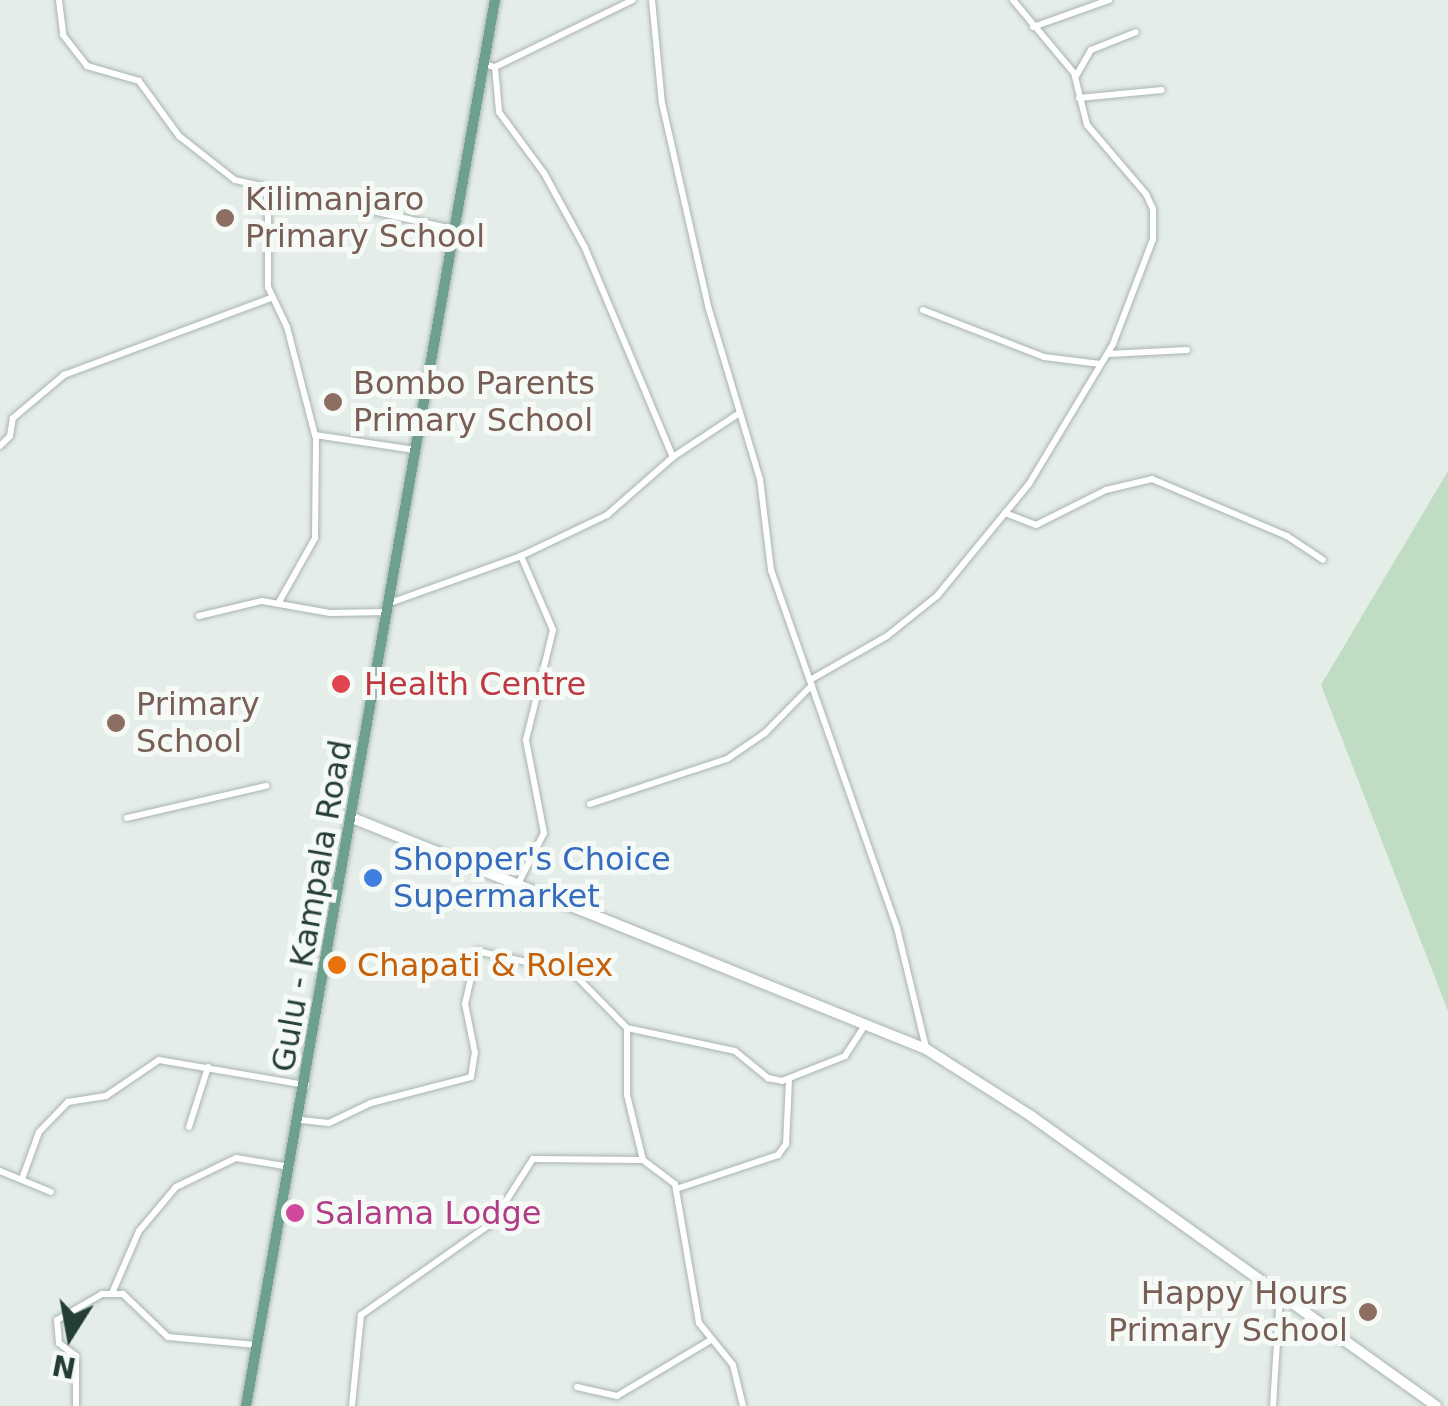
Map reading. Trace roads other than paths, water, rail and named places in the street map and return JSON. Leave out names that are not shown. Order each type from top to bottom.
[{"type":"main road","name":"Gulu - Kampala Road","points":[[246,1406],[355,819],[452,229],[495,0]]},
{"type":"street","points":[[59,0],[62,35],[87,66],[139,81],[186,142],[236,180],[268,191],[452,229]]},
{"type":"street","points":[[482,64],[495,67],[633,0]]},
{"type":"street","points":[[652,0],[662,103],[738,414],[760,479],[770,570],[897,928],[926,1049]]},
{"type":"street","points":[[590,804],[727,760],[766,733],[811,682],[887,636],[937,596],[1050,456],[1108,354],[1155,223],[1146,194],[1087,125],[1075,77],[1013,0]]},
{"type":"street","points":[[1033,28],[1109,0]]},
{"type":"street","points":[[1075,77],[1091,50],[1136,32]]},
{"type":"street","points":[[495,67],[500,112],[572,224],[673,458]]},
{"type":"street","points":[[1079,98],[1162,90]]},
{"type":"street","points":[[268,191],[270,298],[287,327],[316,436],[315,538],[278,602]]},
{"type":"street","points":[[0,446],[10,436],[13,418],[64,376],[270,298]]},
{"type":"street","points":[[922,310],[1044,357],[1102,364]]},
{"type":"street","points":[[1108,354],[1187,350]]},
{"type":"street","points":[[200,616],[241,602],[278,602],[330,613],[390,608],[522,556],[607,514],[673,458],[738,414]]},
{"type":"street","points":[[316,436],[415,450]]},
{"type":"street","points":[[1006,513],[1036,525],[1106,490],[1152,479],[1287,536],[1323,560]]},
{"type":"street","points":[[518,884],[544,833],[526,740],[553,630],[522,556]]},
{"type":"street","points":[[126,818],[266,786]]},
{"type":"street","points":[[355,819],[926,1049],[1031,1116],[1436,1406]]},
{"type":"street","points":[[301,1120],[328,1123],[382,1100],[471,1077],[476,1053],[466,1004],[477,951],[572,972],[627,1028],[736,1052],[768,1078],[789,1080],[844,1056],[865,1026]]},
{"type":"street","points":[[627,1028],[627,1095],[643,1160]]},
{"type":"street","points":[[22,1178],[39,1132],[68,1102],[106,1096],[159,1060],[307,1086]]},
{"type":"street","points":[[189,1126],[208,1067]]},
{"type":"street","points":[[676,1189],[778,1154],[786,1144],[789,1080]]},
{"type":"street","points":[[113,1292],[139,1231],[176,1188],[236,1158],[292,1167]]},
{"type":"street","points":[[352,1406],[361,1315],[454,1243],[492,1223],[532,1159],[643,1160],[668,1174],[676,1189],[692,1296],[711,1340],[733,1365],[743,1406]]},
{"type":"street","points":[[0,1171],[51,1192]]},
{"type":"street","points":[[76,1406],[76,1356],[59,1343],[57,1320],[71,1306],[113,1292],[132,1300],[150,1326],[168,1337],[258,1345]]},
{"type":"street","points":[[1272,1406],[1280,1296]]},
{"type":"street","points":[[577,1387],[617,1396],[711,1340]]},
{"type":"place","name":"Kilimanjaro Primary School","points":[[225,218]]},
{"type":"place","name":"Bombo Parents Primary School","points":[[333,402]]},
{"type":"place","name":"Health Centre","points":[[341,684]]},
{"type":"place","name":"Primary School","points":[[116,723]]},
{"type":"place","name":"Shopper's Choice Supermarket","points":[[373,878]]},
{"type":"place","name":"Chapati & Rolex","points":[[337,965]]},
{"type":"place","name":"Salama Lodge","points":[[295,1213]]},
{"type":"place","name":"Happy Hours Primary School","points":[[1368,1312]]}]
